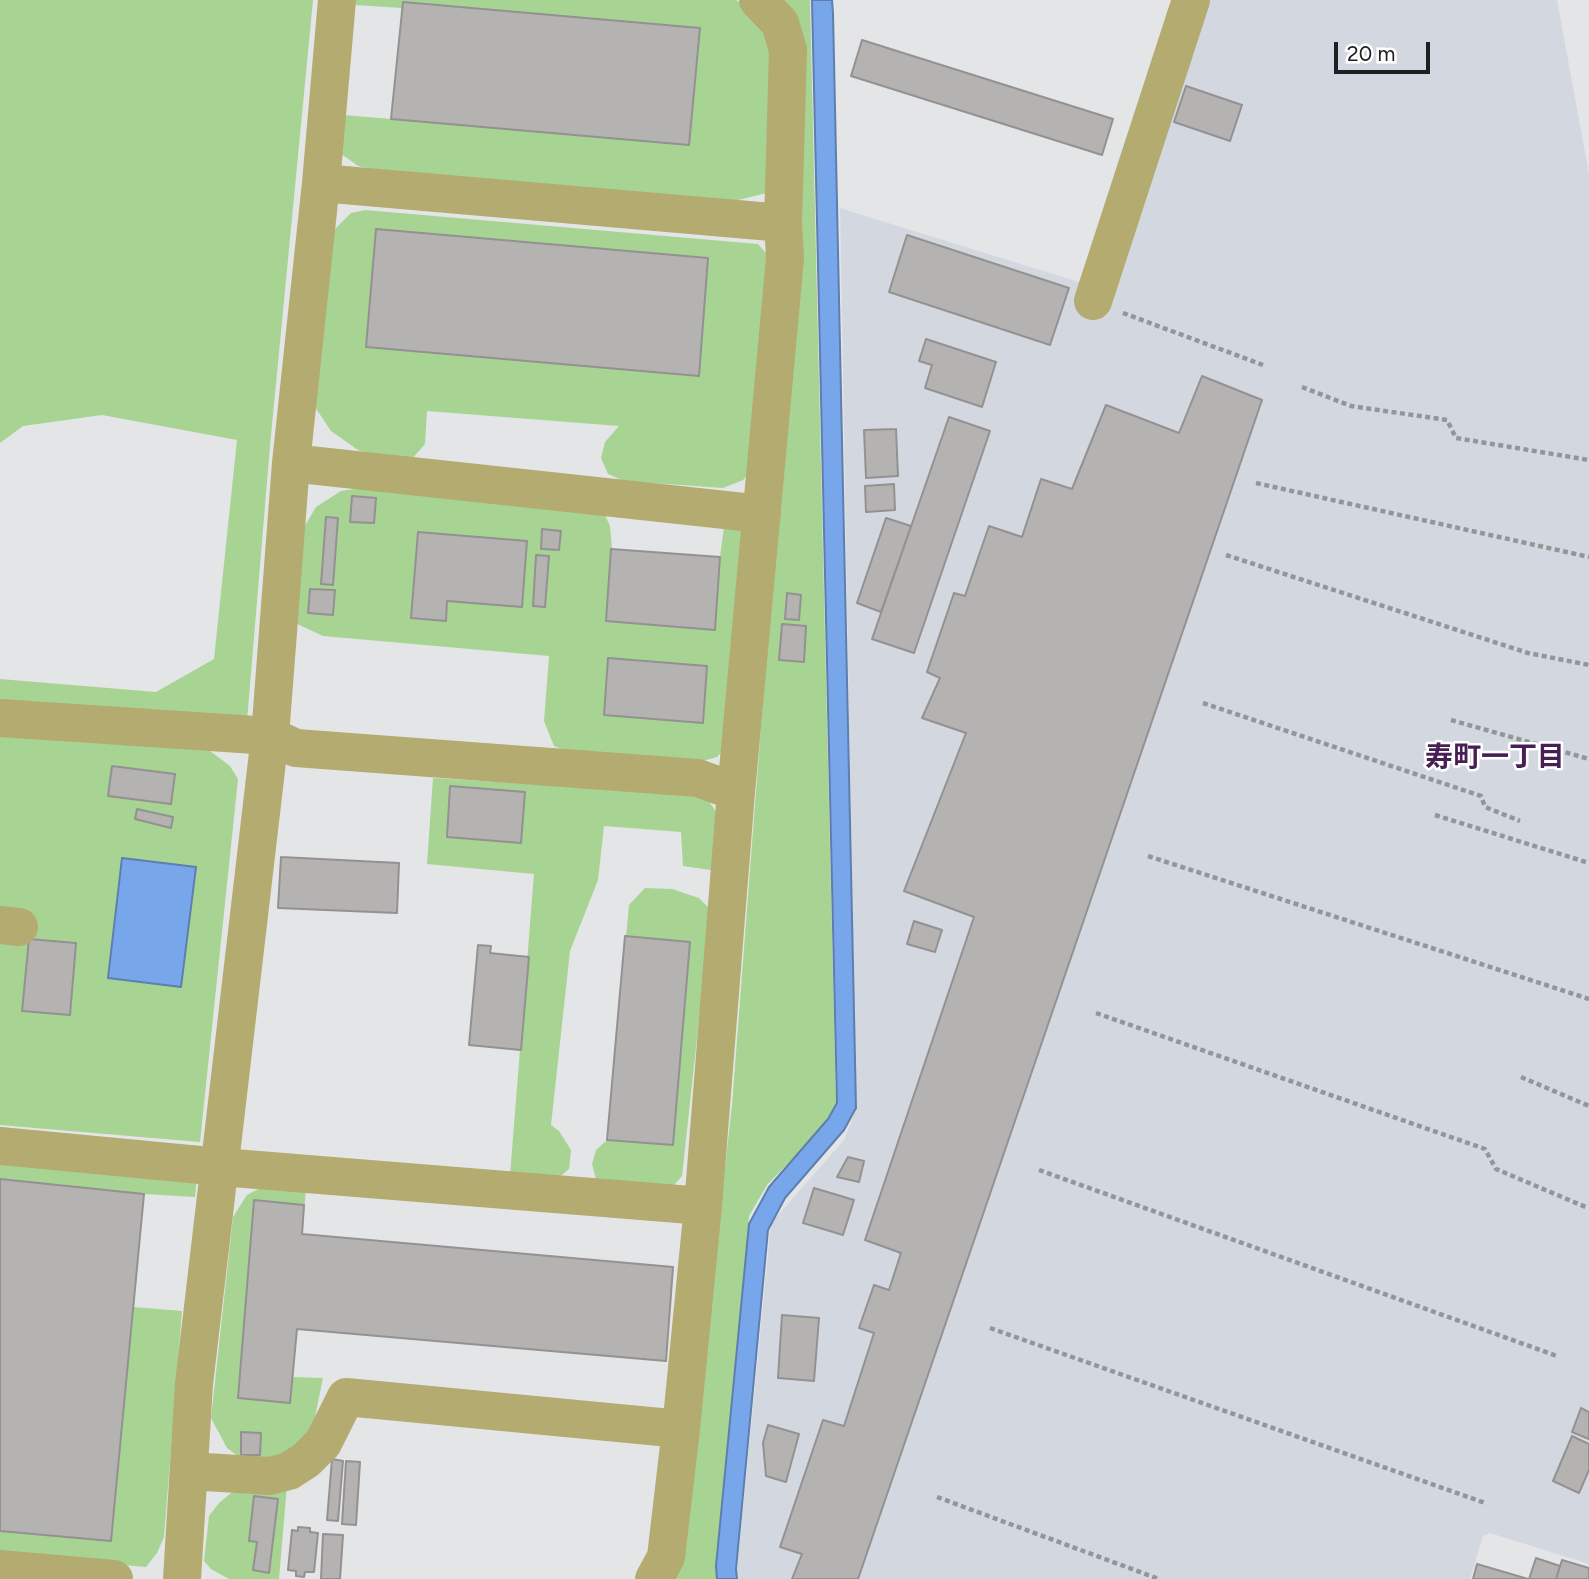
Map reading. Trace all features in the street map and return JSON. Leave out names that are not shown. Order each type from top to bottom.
[{"type":"street","points":[[182,1579],[194,1384],[270,736],[291,463],[321,183],[337,0]]},
{"type":"street","points":[[653,1579],[666,1557],[681,1429],[703,1206],[736,792],[785,258],[783,223],[788,50],[780,23],[758,0]]},
{"type":"street","points":[[1093,301],[1191,0]]},
{"type":"street","points":[[321,183],[783,223]]},
{"type":"street","points":[[291,463],[762,514]]},
{"type":"street","points":[[0,718],[270,736],[296,748],[698,778],[736,792]]},
{"type":"street","points":[[0,1146],[221,1167],[703,1206]]},
{"type":"street","points":[[189,1471],[270,1476],[289,1471],[306,1461],[323,1443],[346,1397],[681,1429]]},
{"type":"street","points":[[7,1573],[114,1579]]},
{"type":"path","points":[[1093,301],[1263,365]]},
{"type":"path","points":[[1302,387],[1351,405],[1447,420],[1457,438],[1589,460]]},
{"type":"path","points":[[1256,483],[1589,558]]},
{"type":"path","points":[[1226,555],[1528,653],[1589,665]]},
{"type":"path","points":[[1203,703],[1482,796],[1485,807],[1520,821]]},
{"type":"path","points":[[1451,720],[1589,759]]},
{"type":"path","points":[[1435,815],[1589,863]]},
{"type":"path","points":[[1148,856],[1589,999]]},
{"type":"path","points":[[1096,1013],[1485,1149],[1496,1169],[1588,1208]]},
{"type":"path","points":[[1521,1077],[1589,1106]]},
{"type":"path","points":[[1040,1170],[1557,1356]]},
{"type":"path","points":[[990,1328],[1485,1503]]},
{"type":"path","points":[[937,1497],[1159,1579]]},
{"type":"shaded area","points":[[1176,0],[1557,0],[1589,174],[1589,1564],[1490,1533],[1483,1536],[1470,1579],[736,1579],[771,1223],[844,1140],[856,1109],[840,208],[1082,283]]},
{"type":"green space","points":[[0,0],[313,0],[270,446],[247,721],[0,702],[0,679],[156,692],[214,659],[237,440],[102,415],[23,426],[0,443]]},
{"type":"green space","points":[[355,0],[736,0],[750,9],[775,47],[767,193],[734,201],[377,170],[358,166],[340,153],[343,115],[391,119],[402,8],[355,5]]},
{"type":"green space","points":[[773,0],[810,0],[836,1105],[819,1131],[767,1185],[749,1216],[719,1579],[670,1579],[680,1566],[732,1105],[783,439]]},
{"type":"green space","points":[[365,210],[758,244],[772,260],[752,470],[743,480],[723,488],[624,481],[608,474],[601,458],[605,442],[619,426],[427,411],[425,444],[411,460],[393,461],[358,450],[331,431],[315,407],[334,230],[351,213]]},
{"type":"green space","points":[[368,487],[603,511],[610,526],[612,549],[720,557],[724,527],[749,527],[727,746],[717,757],[699,762],[567,751],[554,746],[544,721],[549,656],[323,636],[293,622],[300,534],[316,507],[341,491]]},
{"type":"green space","points":[[0,729],[202,745],[230,766],[238,779],[200,1142],[0,1125]]},
{"type":"green space","points":[[433,778],[697,794],[708,800],[721,819],[718,871],[683,866],[681,832],[604,826],[598,880],[570,951],[551,1125],[559,1131],[571,1150],[569,1169],[557,1179],[510,1175],[534,874],[427,864]]},
{"type":"green space","points":[[645,888],[672,889],[699,898],[711,910],[682,1176],[669,1191],[597,1183],[592,1164],[596,1150],[607,1140],[629,905]]},
{"type":"green space","points":[[0,1159],[197,1176],[195,1197],[144,1194],[134,1307],[182,1311],[164,1537],[157,1553],[146,1567],[0,1554]]},
{"type":"green space","points":[[306,1186],[293,1377],[323,1378],[310,1441],[292,1461],[246,1462],[227,1448],[211,1418],[233,1217],[247,1195],[262,1187]]},
{"type":"green space","points":[[287,1485],[279,1579],[229,1579],[211,1569],[204,1561],[209,1516],[219,1503],[231,1493],[255,1487]]},
{"type":"water","points":[[812,0],[832,0],[833,13],[856,1108],[844,1130],[785,1198],[768,1230],[737,1579],[717,1579],[716,1566],[749,1224],[769,1187],[828,1119],[837,1103]]},
{"type":"water","points":[[122,858],[196,867],[181,987],[108,978]]},
{"type":"building","points":[[403,2],[700,28],[689,145],[391,119]]},
{"type":"building","points":[[862,40],[1113,119],[1102,155],[851,76]]},
{"type":"building","points":[[1186,86],[1242,105],[1230,141],[1174,122]]},
{"type":"building","points":[[376,229],[708,258],[699,376],[366,347]]},
{"type":"building","points":[[907,235],[1069,288],[1050,345],[889,292]]},
{"type":"building","points":[[926,339],[996,362],[982,407],[925,388],[932,365],[919,361]]},
{"type":"building","points":[[1202,376],[1262,400],[858,1579],[792,1579],[802,1554],[780,1547],[823,1420],[844,1426],[874,1333],[859,1328],[874,1285],[889,1290],[901,1253],[865,1240],[974,917],[904,891],[966,733],[922,718],[940,678],[927,672],[954,593],[965,596],[989,526],[1022,537],[1041,479],[1072,489],[1106,405],[1179,433]]},
{"type":"building","points":[[949,417],[990,431],[914,653],[872,639]]},
{"type":"building","points":[[896,429],[898,476],[866,478],[864,430]]},
{"type":"building","points":[[894,484],[895,510],[866,512],[865,486]]},
{"type":"building","points":[[352,496],[376,498],[374,523],[350,522]]},
{"type":"building","points":[[326,517],[338,518],[333,585],[321,584]]},
{"type":"building","points":[[886,518],[911,526],[881,612],[857,603]]},
{"type":"building","points":[[542,529],[561,531],[559,550],[541,549]]},
{"type":"building","points":[[418,532],[527,541],[522,607],[447,601],[446,621],[411,618]]},
{"type":"building","points":[[611,549],[720,557],[715,630],[606,621]]},
{"type":"building","points":[[536,555],[549,556],[545,607],[533,606]]},
{"type":"building","points":[[310,589],[335,590],[333,615],[308,613]]},
{"type":"building","points":[[787,593],[801,595],[799,620],[785,619]]},
{"type":"building","points":[[782,624],[806,626],[804,662],[779,660]]},
{"type":"building","points":[[608,658],[707,666],[703,723],[604,715]]},
{"type":"building","points":[[112,766],[175,774],[171,804],[108,796]]},
{"type":"building","points":[[450,786],[525,792],[521,843],[447,837]]},
{"type":"building","points":[[137,809],[173,817],[171,828],[135,819]]},
{"type":"building","points":[[281,857],[399,863],[397,913],[278,908]]},
{"type":"building","points":[[914,921],[942,930],[935,952],[907,944]]},
{"type":"building","points":[[625,936],[690,942],[673,1145],[607,1140]]},
{"type":"building","points":[[29,939],[76,943],[70,1015],[22,1011]]},
{"type":"building","points":[[478,945],[491,946],[490,953],[529,957],[521,1050],[469,1045]]},
{"type":"building","points":[[848,1157],[864,1161],[859,1182],[837,1177]]},
{"type":"building","points":[[0,1179],[144,1194],[111,1541],[0,1531]]},
{"type":"building","points":[[814,1188],[854,1200],[843,1235],[803,1223]]},
{"type":"building","points":[[254,1200],[304,1205],[302,1234],[673,1267],[666,1361],[297,1329],[290,1403],[238,1398]]},
{"type":"building","points":[[782,1315],[819,1318],[814,1381],[778,1378]]},
{"type":"building","points":[[1581,1408],[1589,1412],[1589,1439],[1572,1432]]},
{"type":"building","points":[[768,1425],[799,1434],[786,1482],[766,1476],[763,1443]]},
{"type":"building","points":[[241,1432],[261,1433],[260,1455],[241,1455]]},
{"type":"building","points":[[1572,1436],[1589,1444],[1589,1470],[1579,1493],[1553,1481]]},
{"type":"building","points":[[332,1459],[343,1461],[338,1521],[327,1520]]},
{"type":"building","points":[[346,1461],[360,1462],[356,1525],[342,1524]]},
{"type":"building","points":[[254,1496],[278,1499],[269,1573],[253,1570],[257,1542],[249,1541]]},
{"type":"building","points":[[298,1527],[310,1528],[310,1532],[318,1533],[314,1572],[305,1572],[304,1577],[296,1576],[296,1571],[288,1570],[292,1530],[298,1531]]},
{"type":"building","points":[[323,1534],[343,1535],[340,1579],[321,1579]]},
{"type":"building","points":[[1536,1558],[1560,1566],[1556,1579],[1529,1579]]},
{"type":"building","points":[[1562,1560],[1589,1568],[1589,1579],[1556,1579]]},
{"type":"building","points":[[1477,1564],[1528,1579],[1473,1579]]},
{"type":"district","name":"寿町一丁目","points":[[1495,758]]}]
